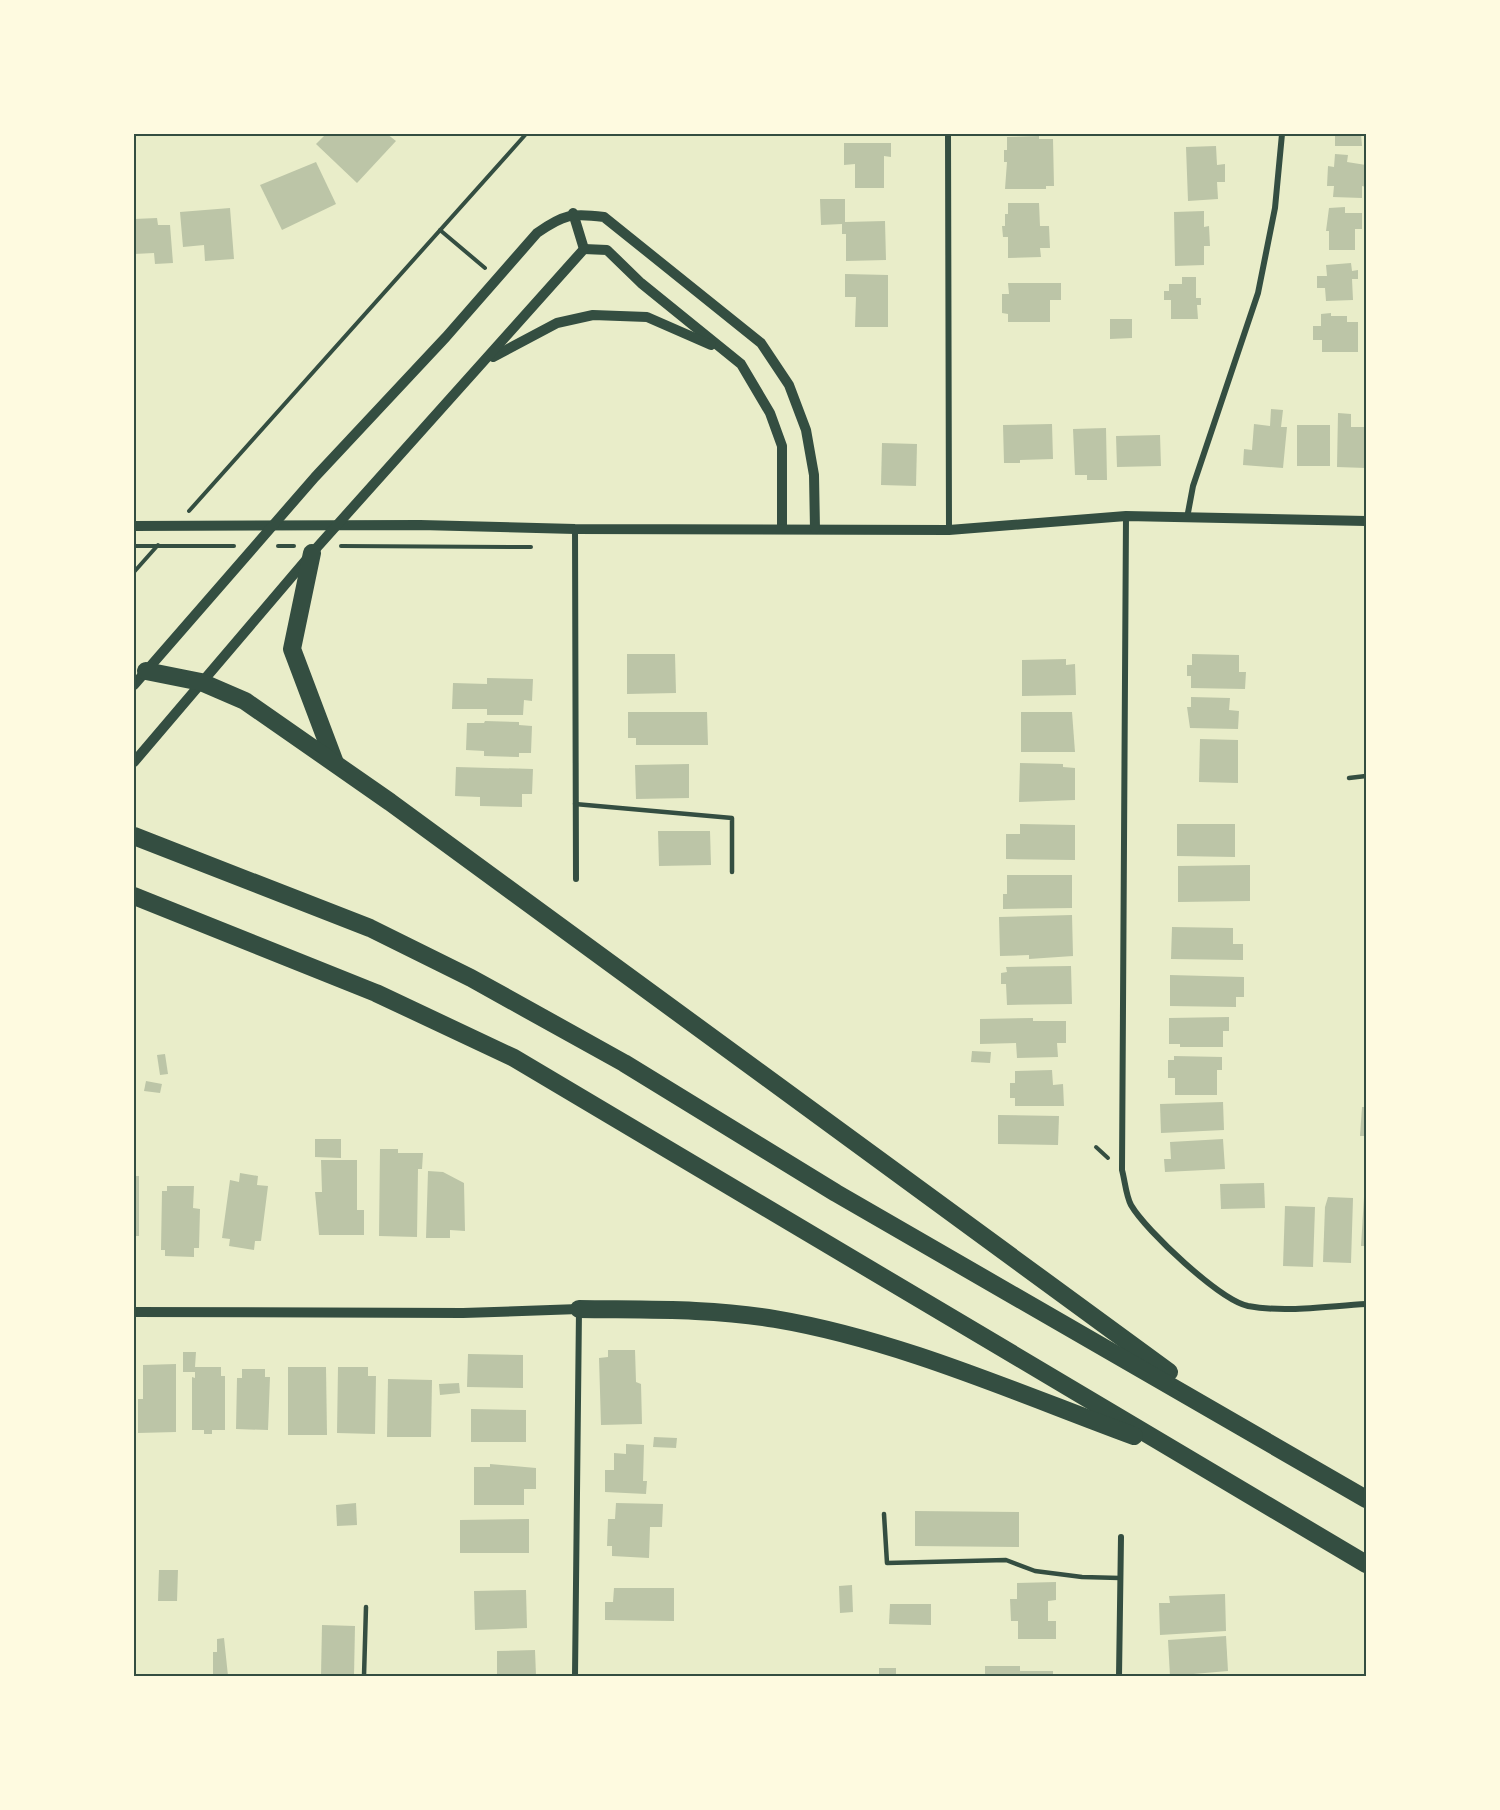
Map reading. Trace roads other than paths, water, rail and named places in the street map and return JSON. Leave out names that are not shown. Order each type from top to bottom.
[{"type":"highway","points":[[312,553],[292,649],[334,763]]},
{"type":"highway","points":[[146,671],[166,673],[201,682],[245,701],[334,763],[1240,1425]]},
{"type":"highway","points":[[134,836],[370,928],[471,978],[624,1063],[836,1193],[1366,1499]]},
{"type":"highway","points":[[134,896],[376,993],[514,1058],[1366,1564]]},
{"type":"highway","points":[[579,1310],[712,1311],[776,1319],[837,1333],[920,1357],[1179,1453]]},
{"type":"street","points":[[948,134],[949,530]]},
{"type":"street","points":[[1187,518],[1193,486],[1258,293],[1275,208],[1282,134]]},
{"type":"street","points":[[134,685],[315,477],[537,233],[555,220],[573,213],[604,217],[761,343],[789,385],[806,430],[814,475],[815,530]]},
{"type":"street","points":[[573,213],[584,249]]},
{"type":"street","points":[[584,249],[607,250],[620,260],[641,283],[741,364],[770,413],[782,446],[782,529]]},
{"type":"street","points":[[134,762],[312,553],[584,249]]},
{"type":"street","points":[[484,361],[557,323],[593,315],[647,317],[720,348]]},
{"type":"street","points":[[1126,516],[1122,1170],[1130,1204],[1151,1232],[1224,1295],[1244,1305],[1265,1309],[1366,1304]]},
{"type":"street","points":[[134,526],[420,525],[575,529],[949,530],[1126,516],[1366,521]]},
{"type":"street","points":[[575,529],[576,879]]},
{"type":"street","points":[[134,1312],[463,1313],[579,1310],[575,1677]]},
{"type":"street","points":[[1119,1677],[1121,1537]]},
{"type":"lane","points":[[1349,778],[1366,776]]},
{"type":"lane","points":[[575,804],[732,818],[732,872]]},
{"type":"lane","points":[[884,1514],[886,1563],[1006,1560],[1035,1571],[1082,1577],[1120,1578]]},
{"type":"lane","points":[[364,1677],[366,1607]]}]
